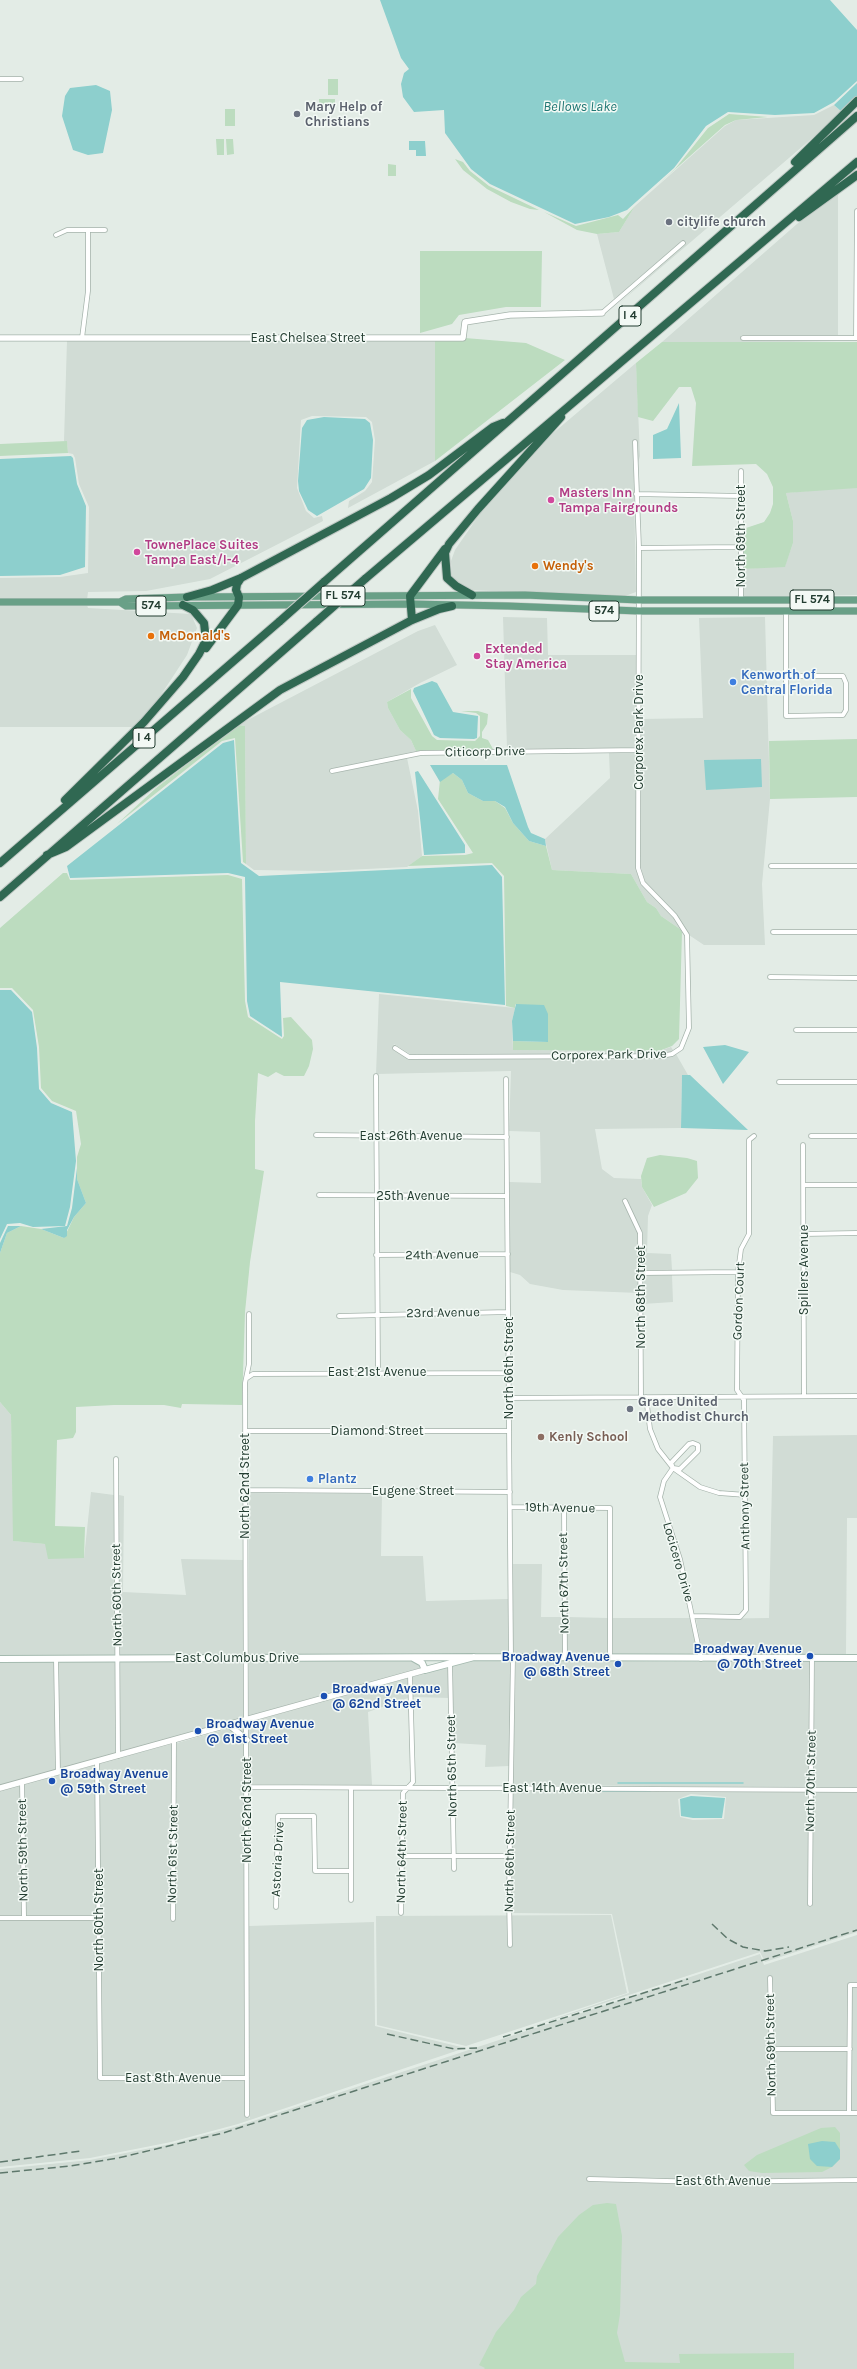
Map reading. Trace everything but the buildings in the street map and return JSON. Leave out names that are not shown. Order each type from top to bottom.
[{"type":"highway","points":[[751,207],[857,101]]},
{"type":"highway","name":"I 4","points":[[0,863],[280,621],[506,422],[624,321],[751,207],[857,116]]},
{"type":"highway","name":"I 4","points":[[0,897],[365,579],[857,162]]},
{"type":"highway","points":[[780,226],[801,215],[857,175]]},
{"type":"highway","points":[[412,620],[410,596],[449,544],[482,504],[585,391]]},
{"type":"highway","points":[[187,597],[212,590],[241,578],[411,486],[493,427],[506,422]]},
{"type":"highway","points":[[449,544],[445,553],[447,578],[456,586],[472,595]]},
{"type":"highway","points":[[183,677],[239,601],[236,590],[237,584],[241,578]]},
{"type":"highway","points":[[9,855],[144,722],[183,677],[200,654],[206,640],[206,630],[200,616],[183,605]]},
{"type":"highway","points":[[47,855],[66,847],[280,690],[412,620],[439,608],[452,606]]},
{"type":"main road","name":"FL 574","points":[[0,602],[120,602],[126,599],[187,597],[239,601],[472,595],[525,595],[639,600],[857,600]]},
{"type":"main road","points":[[743,600],[755,611],[768,600]]},
{"type":"main road","name":"574","points":[[120,602],[126,606],[183,605],[239,601],[411,604],[639,611],[857,611]]},
{"type":"main road","points":[[441,1656],[450,1663]]},
{"type":"main road","points":[[409,1657],[422,1662],[425,1670],[474,1657],[701,1659],[857,1658]]},
{"type":"main road","name":"East Columbus Drive","points":[[0,1658],[474,1657]]},
{"type":"street","points":[[0,79],[21,79]]},
{"type":"street","points":[[743,338],[857,338],[857,211]]},
{"type":"street","points":[[56,235],[67,230],[105,230]]},
{"type":"street","points":[[82,338],[88,292],[88,230]]},
{"type":"street","points":[[602,313],[683,243]]},
{"type":"street","name":"East Chelsea Street","points":[[0,338],[463,338],[465,322],[510,315],[602,313]]},
{"type":"street","points":[[635,442],[634,470],[639,548],[639,611]]},
{"type":"street","name":"North 69th Street","points":[[740,471],[743,600]]},
{"type":"street","points":[[636,494],[741,496]]},
{"type":"street","points":[[639,548],[741,547]]},
{"type":"street","name":"Corporex Park Drive","points":[[394,1048],[409,1057],[661,1056],[672,1054],[681,1048],[689,1028],[687,935],[675,916],[643,883],[638,868],[639,611]]},
{"type":"street","points":[[786,611],[786,676],[786,716],[843,715],[846,710],[846,683],[842,676],[786,676]]},
{"type":"street","name":"Citicorp Drive","points":[[332,771],[421,753],[639,750]]},
{"type":"street","points":[[771,866],[857,866]]},
{"type":"street","points":[[773,932],[857,932]]},
{"type":"street","points":[[770,977],[857,978]]},
{"type":"street","points":[[796,1030],[857,1030]]},
{"type":"street","points":[[376,1076],[376,1255],[378,1372]]},
{"type":"street","name":"North 66th Street","points":[[506,1079],[512,1657],[511,1856],[509,1898],[510,1945]]},
{"type":"street","points":[[779,1082],[857,1082]]},
{"type":"street","name":"East 26th Avenue","points":[[316,1135],[507,1137]]},
{"type":"street","name":"Gordon Court","points":[[743,1397],[737,1390],[738,1272],[741,1249],[749,1234],[749,1140],[754,1136]]},
{"type":"street","points":[[811,1136],[857,1136]]},
{"type":"street","name":"Spillers Avenue","points":[[803,1145],[804,1396]]},
{"type":"street","points":[[804,1186],[857,1185]]},
{"type":"street","name":"25th Avenue","points":[[319,1195],[376,1197],[507,1196]]},
{"type":"street","name":"North 68th Street","points":[[625,1202],[640,1233],[644,1397],[650,1429],[658,1449],[674,1468],[700,1487],[719,1493],[746,1495]]},
{"type":"street","points":[[804,1234],[857,1233]]},
{"type":"street","name":"24th Avenue","points":[[376,1255],[508,1254]]},
{"type":"street","points":[[641,1273],[738,1272]]},
{"type":"street","name":"23rd Avenue","points":[[339,1316],[508,1312]]},
{"type":"street","name":"North 62nd Street","points":[[247,2115],[248,1787],[245,1383],[249,1364],[249,1314]]},
{"type":"street","name":"East 21st Avenue","points":[[247,1378],[252,1374],[378,1372],[508,1373]]},
{"type":"street","points":[[509,1398],[857,1396]]},
{"type":"street","name":"Anthony Street","points":[[693,1616],[743,1615],[746,1610],[746,1495],[743,1397]]},
{"type":"street","name":"Diamond Street","points":[[245,1431],[509,1431]]},
{"type":"street","name":"Locicero Drive","points":[[691,1443],[698,1445],[698,1451],[680,1469],[674,1468],[672,1463],[685,1448],[691,1443]]},
{"type":"street","name":"North 60th Street","points":[[116,1458],[118,1756]]},
{"type":"street","name":"Locicero Drive","points":[[674,1468],[664,1481],[660,1497],[680,1559],[701,1659]]},
{"type":"street","name":"Eugene Street","points":[[245,1490],[510,1492]]},
{"type":"street","name":"19th Avenue","points":[[510,1507],[610,1508],[610,1657]]},
{"type":"street","name":"North 67th Street","points":[[564,1508],[565,1657]]},
{"type":"street","name":"North 70th Street","points":[[810,1904],[812,1658]]},
{"type":"street","points":[[56,1659],[58,1772]]},
{"type":"street","name":"North 65th Street","points":[[450,1663],[454,1870]]},
{"type":"street","points":[[0,1788],[174,1741],[425,1670]]},
{"type":"street","name":"North 64th Street","points":[[401,1913],[403,1793],[413,1782],[410,1675]]},
{"type":"street","points":[[229,1725],[247,1740]]},
{"type":"street","name":"North 61st Street","points":[[173,1919],[174,1741]]},
{"type":"street","name":"North 60th Street","points":[[97,1761],[100,2078]]},
{"type":"street","name":"North 59th Street","points":[[22,1782],[24,1917]]},
{"type":"street","name":"East 14th Avenue","points":[[248,1787],[511,1787],[857,1790]]},
{"type":"street","points":[[351,1788],[351,1900]]},
{"type":"street","name":"Astoria Drive","points":[[276,1907],[278,1816],[314,1816],[316,1871],[351,1871]]},
{"type":"street","points":[[402,1856],[511,1856]]},
{"type":"street","points":[[0,1918],[99,1918]]},
{"type":"street","name":"North 69th Street","points":[[770,1978],[770,2049],[773,2113],[849,2113]]},
{"type":"street","points":[[857,1985],[850,1985],[849,2113],[857,2113]]},
{"type":"street","points":[[770,2049],[850,2049]]},
{"type":"street","name":"East 8th Avenue","points":[[100,2078],[247,2078]]},
{"type":"street","name":"East 6th Avenue","points":[[589,2179],[724,2182],[857,2180]]},
{"type":"shaded area","points":[[834,105],[842,112],[838,116],[616,306],[686,243],[683,240],[614,299],[597,234],[619,232],[635,206],[725,126],[736,120],[814,115]]},
{"type":"shaded area","points":[[838,192],[838,335],[741,335],[741,340],[838,342],[662,342],[813,210]]},
{"type":"shaded area","points":[[67,340],[435,340],[435,461],[348,508],[349,501],[365,491],[372,482],[375,440],[372,422],[366,417],[312,416],[301,420],[297,488],[306,511],[314,518],[322,516],[323,521],[210,579],[146,591],[88,592],[87,600],[0,600],[0,578],[60,577],[88,573],[89,507],[79,484],[75,458],[73,454],[68,453],[67,442],[64,441]]},
{"type":"shaded area","points":[[636,363],[640,456],[636,470],[637,440],[633,440],[636,592],[625,596],[467,590],[452,579],[451,561],[455,550],[490,499],[539,445]]},
{"type":"shaded area","points":[[857,488],[857,595],[743,597],[744,569],[785,566],[793,543],[793,521],[786,493]]},
{"type":"shaded area","points":[[0,605],[87,605],[88,608],[191,614],[197,628],[187,655],[157,701],[135,727],[0,727]]},
{"type":"shaded area","points":[[503,617],[547,618],[548,655],[637,655],[637,748],[507,749]]},
{"type":"shaded area","points":[[765,617],[770,799],[762,884],[765,945],[704,945],[689,935],[676,914],[645,882],[641,868],[641,719],[703,718],[699,618]]},
{"type":"shaded area","points":[[435,625],[457,665],[420,683],[387,702],[388,708],[400,730],[411,740],[416,751],[329,770],[330,774],[407,758],[418,811],[422,856],[407,867],[326,871],[254,870],[246,864],[245,726],[238,725],[418,631]]},
{"type":"shaded area","points":[[609,753],[637,753],[636,869],[641,885],[673,918],[680,929],[661,916],[656,908],[647,902],[631,874],[552,870],[545,839],[610,778]]},
{"type":"shaded area","points":[[379,994],[515,1008],[512,1021],[513,1050],[659,1051],[671,1047],[673,1050],[671,1052],[661,1054],[410,1054],[394,1044],[392,1049],[409,1059],[661,1059],[676,1054],[688,1075],[682,1075],[681,1128],[595,1129],[602,1169],[614,1178],[641,1179],[642,1187],[652,1205],[648,1216],[647,1253],[671,1254],[672,1270],[643,1270],[643,1233],[625,1198],[622,1201],[638,1233],[639,1293],[563,1290],[530,1284],[520,1275],[510,1272],[509,1182],[541,1183],[540,1132],[509,1131],[511,1071],[376,1074]]},
{"type":"shaded area","points":[[643,1275],[672,1275],[673,1302],[643,1304]]},
{"type":"shaded area","points":[[0,1402],[11,1415],[14,1541],[45,1544],[84,1558],[91,1492],[114,1495],[116,1656],[0,1656]]},
{"type":"shaded area","points":[[857,1435],[857,1518],[847,1518],[846,1655],[703,1656],[696,1619],[769,1618],[773,1436]]},
{"type":"shaded area","points":[[249,1493],[382,1494],[381,1556],[423,1556],[426,1601],[508,1599],[509,1655],[439,1653],[249,1656]]},
{"type":"shaded area","points":[[119,1495],[124,1496],[123,1592],[186,1595],[181,1559],[244,1560],[245,1656],[120,1656]]},
{"type":"shaded area","points":[[513,1564],[542,1564],[541,1617],[563,1617],[563,1655],[513,1655]]},
{"type":"shaded area","points":[[567,1617],[608,1618],[608,1655],[567,1655]]},
{"type":"shaded area","points":[[613,1618],[691,1618],[698,1656],[613,1655]]},
{"type":"shaded area","points":[[409,1660],[418,1663],[422,1669],[249,1717],[249,1661]]},
{"type":"shaded area","points":[[474,1660],[511,1660],[509,1766],[485,1767],[486,1745],[454,1743],[452,1665]]},
{"type":"shaded area","points":[[516,1660],[700,1662],[810,1660],[809,1787],[513,1785]]},
{"type":"shaded area","points":[[815,1660],[857,1660],[857,1787],[813,1787]]},
{"type":"shaded area","points":[[0,1661],[54,1661],[56,1770],[0,1785]]},
{"type":"shaded area","points":[[58,1661],[116,1661],[115,1754],[60,1768]]},
{"type":"shaded area","points":[[120,1661],[245,1661],[244,1718],[120,1752]]},
{"type":"shaded area","points":[[448,1666],[449,1698],[413,1697],[412,1677]]},
{"type":"shaded area","points":[[408,1678],[408,1698],[368,1712],[372,1785],[250,1784],[249,1722]]},
{"type":"shaded area","points":[[244,1724],[245,2076],[102,2076],[99,1763],[172,1744],[170,1921],[175,1921],[177,1743]]},
{"type":"shaded area","points":[[95,1765],[97,1915],[26,1915],[24,1784]]},
{"type":"shaded area","points":[[20,1785],[22,1915],[0,1915],[0,1790]]},
{"type":"shaded area","points":[[513,1790],[809,1792],[808,1907],[812,1907],[813,1792],[857,1792],[857,1932],[765,1962],[760,1952],[513,2033],[629,1993],[612,1914],[511,1913]],"holes":[[[691,1794],[726,1797],[724,1819],[693,1820],[680,1817],[678,1799]]]},
{"type":"shaded area","points":[[611,1915],[627,1993],[466,2046],[377,2025],[376,1916]]},
{"type":"shaded area","points":[[0,1920],[97,1920],[98,2081],[245,2081],[245,2117],[250,2118],[249,1926],[374,1922],[375,2026],[465,2048],[238,2124],[171,2142],[90,2158],[0,2167]]},
{"type":"shaded area","points":[[857,1935],[857,2177],[645,2181],[857,2183],[857,2369],[0,2369],[0,2169],[90,2160],[171,2144],[238,2126],[760,1954],[764,1965]]},
{"type":"green space","points":[[328,79],[338,79],[338,95],[328,95]]},
{"type":"green space","points":[[319,99],[335,99],[335,106],[319,106]]},
{"type":"green space","points":[[225,109],[235,109],[235,126],[225,126]]},
{"type":"green space","points":[[729,114],[768,117],[736,120],[725,125],[654,188],[675,169],[708,128]]},
{"type":"green space","points":[[216,139],[224,139],[224,155],[217,155]]},
{"type":"green space","points":[[226,139],[233,139],[234,154],[227,155]]},
{"type":"green space","points":[[455,159],[463,162],[470,171],[489,186],[539,210],[530,209],[511,202],[487,189],[463,170]]},
{"type":"green space","points":[[388,164],[396,165],[396,176],[388,176]]},
{"type":"green space","points":[[635,206],[619,232],[597,234],[577,230],[544,212],[576,226],[618,215],[623,219]]},
{"type":"green space","points":[[420,251],[542,251],[541,307],[506,307],[459,315],[452,324],[420,333]]},
{"type":"green space","points":[[465,338],[526,343],[565,360],[435,461],[435,340]]},
{"type":"green space","points":[[662,342],[857,342],[857,488],[786,493],[793,521],[793,543],[785,567],[744,569],[743,529],[764,522],[770,513],[773,504],[773,487],[767,474],[756,464],[692,466],[696,403],[691,387],[679,387],[653,421],[638,417],[636,363]]},
{"type":"green space","points":[[67,441],[68,453],[0,456],[0,444]]},
{"type":"green space","points":[[411,689],[411,698],[432,736],[437,740],[475,741],[480,736],[480,716],[476,713],[461,711],[478,711],[488,714],[487,724],[482,732],[482,738],[488,740],[493,749],[416,751],[411,740],[400,730],[388,708],[387,702]]},
{"type":"green space","points":[[238,725],[245,726],[246,864],[243,862],[235,738],[222,741],[117,824],[156,788]]},
{"type":"green space","points":[[857,739],[857,797],[770,799],[769,741]]},
{"type":"green space","points":[[453,773],[462,780],[468,793],[483,801],[495,801],[505,808],[513,823],[529,841],[546,846],[552,870],[631,874],[647,902],[656,908],[661,916],[680,929],[682,932],[679,1039],[672,1046],[659,1051],[513,1050],[513,1041],[547,1042],[515,1004],[515,1008],[506,1006],[504,876],[492,863],[408,866],[422,856],[465,855],[473,853],[438,799],[440,780]]},
{"type":"green space","points":[[63,873],[67,873],[70,880],[228,875],[242,879],[245,1001],[248,1017],[282,1039],[284,1036],[283,1018],[291,1017],[312,1040],[313,1049],[309,1066],[304,1076],[284,1076],[276,1072],[268,1077],[258,1073],[255,1121],[255,1169],[264,1171],[250,1262],[245,1312],[242,1405],[182,1404],[181,1408],[164,1405],[76,1407],[76,1432],[73,1438],[57,1440],[55,1526],[85,1527],[84,1558],[48,1559],[45,1544],[13,1541],[11,1415],[0,1402],[0,1253],[7,1233],[21,1226],[41,1229],[64,1238],[74,1217],[86,1203],[77,1179],[77,1157],[81,1144],[76,1111],[52,1101],[41,1088],[39,1047],[33,1010],[12,988],[0,988],[0,928]]},
{"type":"green space","points":[[660,1155],[687,1158],[697,1161],[698,1178],[686,1193],[654,1207],[642,1187],[641,1176],[647,1158]]},
{"type":"green space","points":[[835,2127],[840,2133],[840,2159],[832,2167],[822,2172],[762,2173],[749,2171],[744,2165],[757,2155],[821,2128]]},
{"type":"green space","points":[[607,2203],[616,2204],[622,2236],[620,2314],[617,2333],[625,2362],[680,2363],[679,2354],[794,2353],[794,2369],[484,2369],[485,2368],[479,2365],[496,2332],[514,2310],[521,2297],[536,2284],[537,2276],[558,2237],[579,2215],[593,2205]]},
{"type":"water","name":"Bellows Lake","points":[[380,0],[830,0],[857,30],[857,81],[834,102],[814,113],[775,115],[728,112],[706,126],[674,168],[627,210],[609,217],[575,224],[490,184],[471,169],[445,133],[444,110],[414,112],[403,97],[401,84],[404,73],[409,69],[401,58]]},
{"type":"water","points":[[857,83],[857,98],[842,112],[834,105]]},
{"type":"water","points":[[96,85],[110,91],[112,110],[103,153],[88,155],[73,150],[62,116],[65,96],[70,88]]},
{"type":"water","points":[[409,141],[425,141],[426,156],[416,156],[416,150],[409,150]]},
{"type":"water","points":[[679,403],[681,458],[653,459],[653,435],[667,429]]},
{"type":"water","points":[[324,417],[365,419],[370,423],[373,440],[371,478],[364,489],[317,516],[308,510],[299,491],[298,481],[302,428],[307,420]]},
{"type":"water","points":[[71,456],[73,458],[77,484],[86,506],[85,567],[60,575],[0,576],[0,459]]},
{"type":"water","points":[[432,681],[437,683],[453,712],[478,716],[477,738],[440,738],[434,735],[413,691],[414,688]]},
{"type":"water","points":[[234,740],[241,863],[259,876],[492,865],[502,877],[505,1005],[280,982],[282,1037],[250,1016],[247,1001],[245,877],[228,873],[70,878],[67,866],[223,743]]},
{"type":"water","points":[[761,759],[762,787],[706,790],[704,760]]},
{"type":"water","points":[[430,765],[507,765],[528,827],[531,833],[545,839],[546,846],[529,841],[513,823],[505,807],[495,801],[483,801],[468,793],[462,780],[453,773],[440,782]]},
{"type":"water","points":[[418,771],[465,845],[465,853],[424,855],[415,772]]},
{"type":"water","points":[[0,990],[11,990],[32,1012],[37,1048],[39,1089],[51,1103],[72,1112],[76,1161],[70,1207],[65,1226],[33,1227],[20,1223],[7,1224],[0,1239]]},
{"type":"water","points":[[516,1004],[544,1005],[548,1014],[548,1042],[513,1041],[512,1021]]},
{"type":"water","points":[[725,1045],[749,1052],[723,1084],[703,1047]]},
{"type":"water","points":[[682,1075],[690,1075],[748,1130],[681,1128]]},
{"type":"water","points":[[77,1168],[77,1179],[86,1203],[74,1217],[67,1230],[67,1236],[64,1238],[41,1229],[67,1226],[72,1208]]},
{"type":"water","points":[[8,1226],[21,1226],[7,1233],[0,1253],[0,1243]]},
{"type":"water","points":[[691,1796],[725,1798],[722,1818],[693,1818],[681,1816],[680,1799]]},
{"type":"water","points":[[822,2141],[835,2142],[840,2150],[840,2159],[832,2167],[817,2166],[810,2159],[808,2144]]},
{"type":"waterway","points":[[618,1783],[743,1783]]},
{"type":"waterway","points":[[571,1791],[650,1791]]},
{"type":"railway","points":[[712,1924],[728,1939],[743,1947],[765,1951],[789,1947]]},
{"type":"railway","points":[[0,2173],[70,2166],[118,2158],[223,2133],[857,1930]]},
{"type":"railway","points":[[503,2037],[688,1979]]},
{"type":"railway","points":[[387,2034],[454,2049],[477,2048]]},
{"type":"railway","points":[[0,2162],[81,2151]]},
{"type":"place","name":"Mary Help of Christians","points":[[297,114]]},
{"type":"place","name":"citylife church","points":[[669,222]]},
{"type":"place","name":"Masters Inn Tampa Fairgrounds","points":[[551,500]]},
{"type":"place","name":"TownePlace Suites Tampa East/I-4","points":[[137,552]]},
{"type":"place","name":"Wendy's","points":[[535,566]]},
{"type":"place","name":"McDonald's","points":[[151,636]]},
{"type":"place","name":"Extended Stay America","points":[[477,656]]},
{"type":"place","name":"Kenworth of Central Florida","points":[[733,682]]},
{"type":"place","name":"Grace United Methodist Church","points":[[630,1409]]},
{"type":"place","name":"Kenly School","points":[[541,1437]]},
{"type":"place","name":"Plantz","points":[[310,1479]]},
{"type":"place","name":"Broadway Avenue @ 70th Street","points":[[810,1656]]},
{"type":"place","name":"Broadway Avenue @ 68th Street","points":[[618,1664]]},
{"type":"place","name":"Broadway Avenue @ 62nd Street","points":[[324,1696]]},
{"type":"place","name":"Broadway Avenue @ 61st Street","points":[[198,1731]]},
{"type":"place","name":"Broadway Avenue @ 59th Street","points":[[52,1781]]}]
